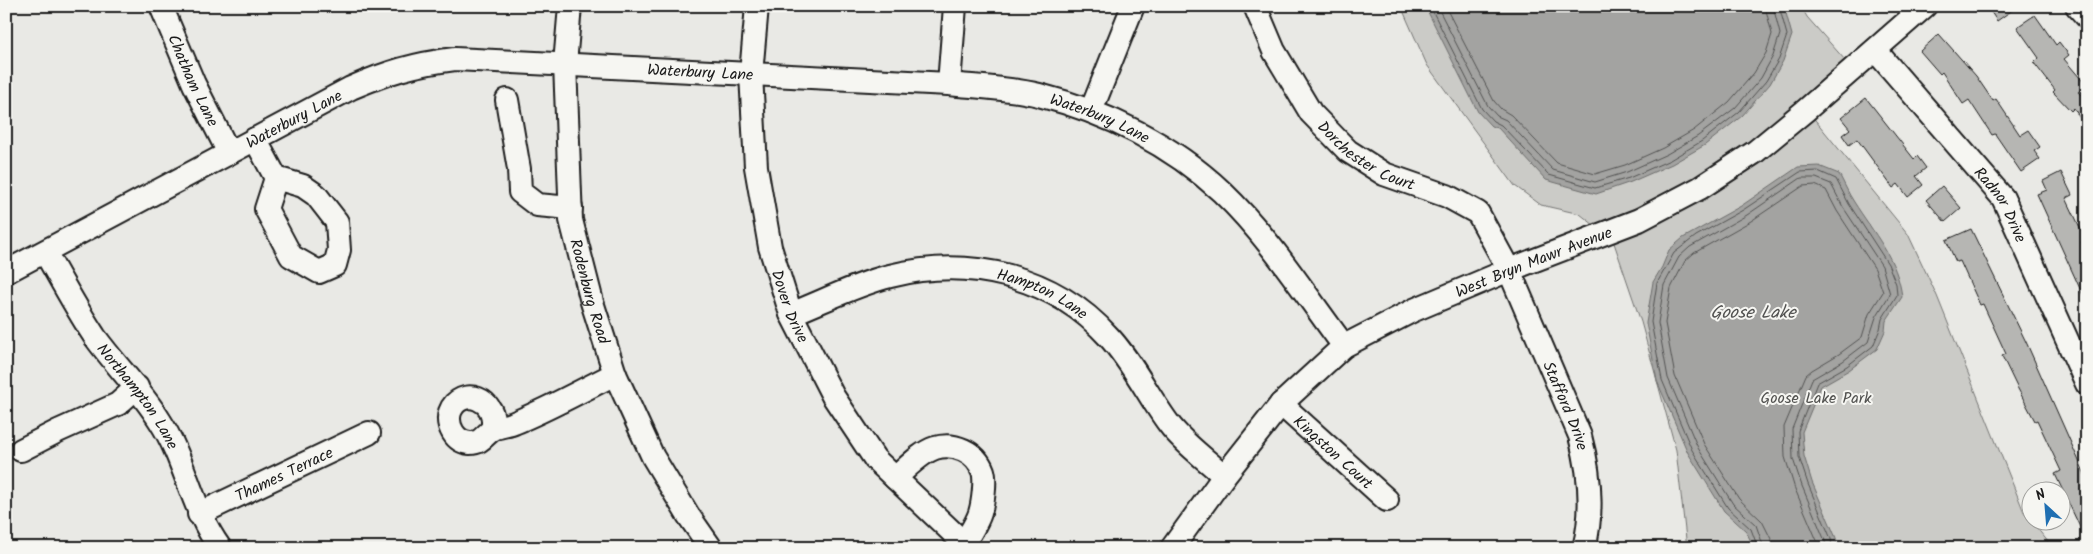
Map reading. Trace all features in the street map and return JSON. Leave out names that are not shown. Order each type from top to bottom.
[{"type":"street","name":"Chatham Lane","points":[[161,6],[194,84],[229,153]]},
{"type":"street","name":"Rodenburg Road","points":[[570,6],[565,64],[571,220],[592,302],[615,374],[653,457],[688,515],[712,548]]},
{"type":"street","name":"Dover Drive","points":[[757,6],[752,74],[754,148],[761,202],[770,247],[791,314],[833,396],[875,458],[967,546]]},
{"type":"street","points":[[949,84],[956,6]]},
{"type":"street","points":[[1090,111],[1134,6]]},
{"type":"street","name":"Dorchester Court","points":[[1256,6],[1274,51],[1311,113],[1348,151],[1384,174],[1447,196],[1478,213],[1509,270]]},
{"type":"street","name":"West Bryn Mawr Avenue","points":[[1172,548],[1224,476],[1281,404],[1344,346],[1414,310],[1509,270],[1639,220],[1700,188],[1754,152],[1925,6]]},
{"type":"street","points":[[2077,6],[2087,17]]},
{"type":"street","name":"Radnor Drive","points":[[1875,50],[2003,198],[2087,384]]},
{"type":"street","name":"Waterbury Lane","points":[[6,272],[351,88],[388,72],[417,65],[454,59],[949,84],[989,87],[1038,95],[1090,111],[1126,126],[1165,148],[1194,168],[1220,191],[1261,235],[1344,346]]},
{"type":"street","points":[[507,100],[519,169],[520,192],[537,205],[571,208]]},
{"type":"street","points":[[255,139],[276,178],[303,186],[316,194],[336,222],[339,250],[335,265],[320,272],[290,256],[266,209],[276,178]]},
{"type":"street","name":"Northampton Lane","points":[[45,252],[96,338],[127,378],[137,387],[161,422],[175,448],[199,514],[220,548]]},
{"type":"street","name":"Hampton Lane","points":[[791,314],[880,279],[921,270],[966,268],[989,271],[1026,280],[1075,307],[1109,337],[1130,363],[1170,424],[1224,476]]},
{"type":"street","name":"Stafford Drive","points":[[1509,270],[1580,436],[1587,463],[1590,491],[1589,529],[1584,548]]},
{"type":"street","points":[[492,430],[514,423],[615,374]]},
{"type":"street","points":[[21,450],[118,404],[137,387]]},
{"type":"street","name":"Kingston Court","points":[[1281,404],[1387,500]]},
{"type":"street","name":"Thames Terrace","points":[[199,514],[369,433]]},
{"type":"street","points":[[895,478],[921,455],[936,448],[954,446],[970,452],[983,471],[984,491],[980,514],[967,546]]},
{"type":"green space","name":"Goose Lake Park","points":[[1401,6],[1801,6],[1807,17],[1853,69],[1807,110],[1908,234],[1937,296],[2020,502],[2020,532],[2040,532],[2053,548],[1687,548],[1676,450],[1641,322],[1613,240],[1580,214],[1541,205],[1515,186],[1427,65]]},
{"type":"water","points":[[1425,6],[1784,6],[1792,35],[1783,61],[1770,84],[1742,116],[1705,145],[1672,164],[1631,182],[1596,194],[1546,180],[1498,128],[1491,126],[1478,112]]},
{"type":"water","name":"Goose Lake","points":[[1819,166],[1839,174],[1852,199],[1884,247],[1900,284],[1902,297],[1886,321],[1885,331],[1877,349],[1849,370],[1821,386],[1802,432],[1804,456],[1812,482],[1836,538],[1837,548],[1754,548],[1746,531],[1724,511],[1688,453],[1657,381],[1646,323],[1653,282],[1669,250],[1683,238],[1741,206],[1798,167]]},
{"type":"building","points":[[1987,6],[2018,6],[1997,21]]},
{"type":"building","points":[[2035,15],[2056,45],[2059,42],[2069,55],[2064,59],[2086,85],[2078,92],[2087,101],[2087,131],[2074,108],[2071,111],[2053,92],[2055,90],[2034,63],[2039,58],[2017,27]]},
{"type":"building","points":[[1939,34],[1976,76],[1993,101],[1996,99],[2020,135],[2028,130],[2040,147],[2034,151],[2040,159],[2021,172],[1995,134],[1992,135],[1969,100],[1963,104],[1942,72],[1940,74],[1920,51]]},
{"type":"building","points":[[1866,98],[1914,159],[1917,156],[1926,168],[1916,176],[1923,185],[1908,197],[1898,184],[1893,188],[1857,139],[1849,145],[1842,135],[1850,129],[1841,118]]},
{"type":"building","points":[[2061,172],[2072,195],[2066,198],[2086,240],[2081,242],[2087,254],[2087,304],[2037,194],[2047,190],[2043,181]]},
{"type":"building","points":[[1942,186],[1961,208],[1945,222],[1926,200]]},
{"type":"building","points":[[1971,229],[2027,344],[2087,479],[2087,542],[2070,506],[2070,482],[2059,482],[2055,474],[2061,471],[2037,420],[2035,421],[2002,356],[2006,354],[1983,304],[1980,305],[1960,261],[1956,262],[1946,240]]}]
